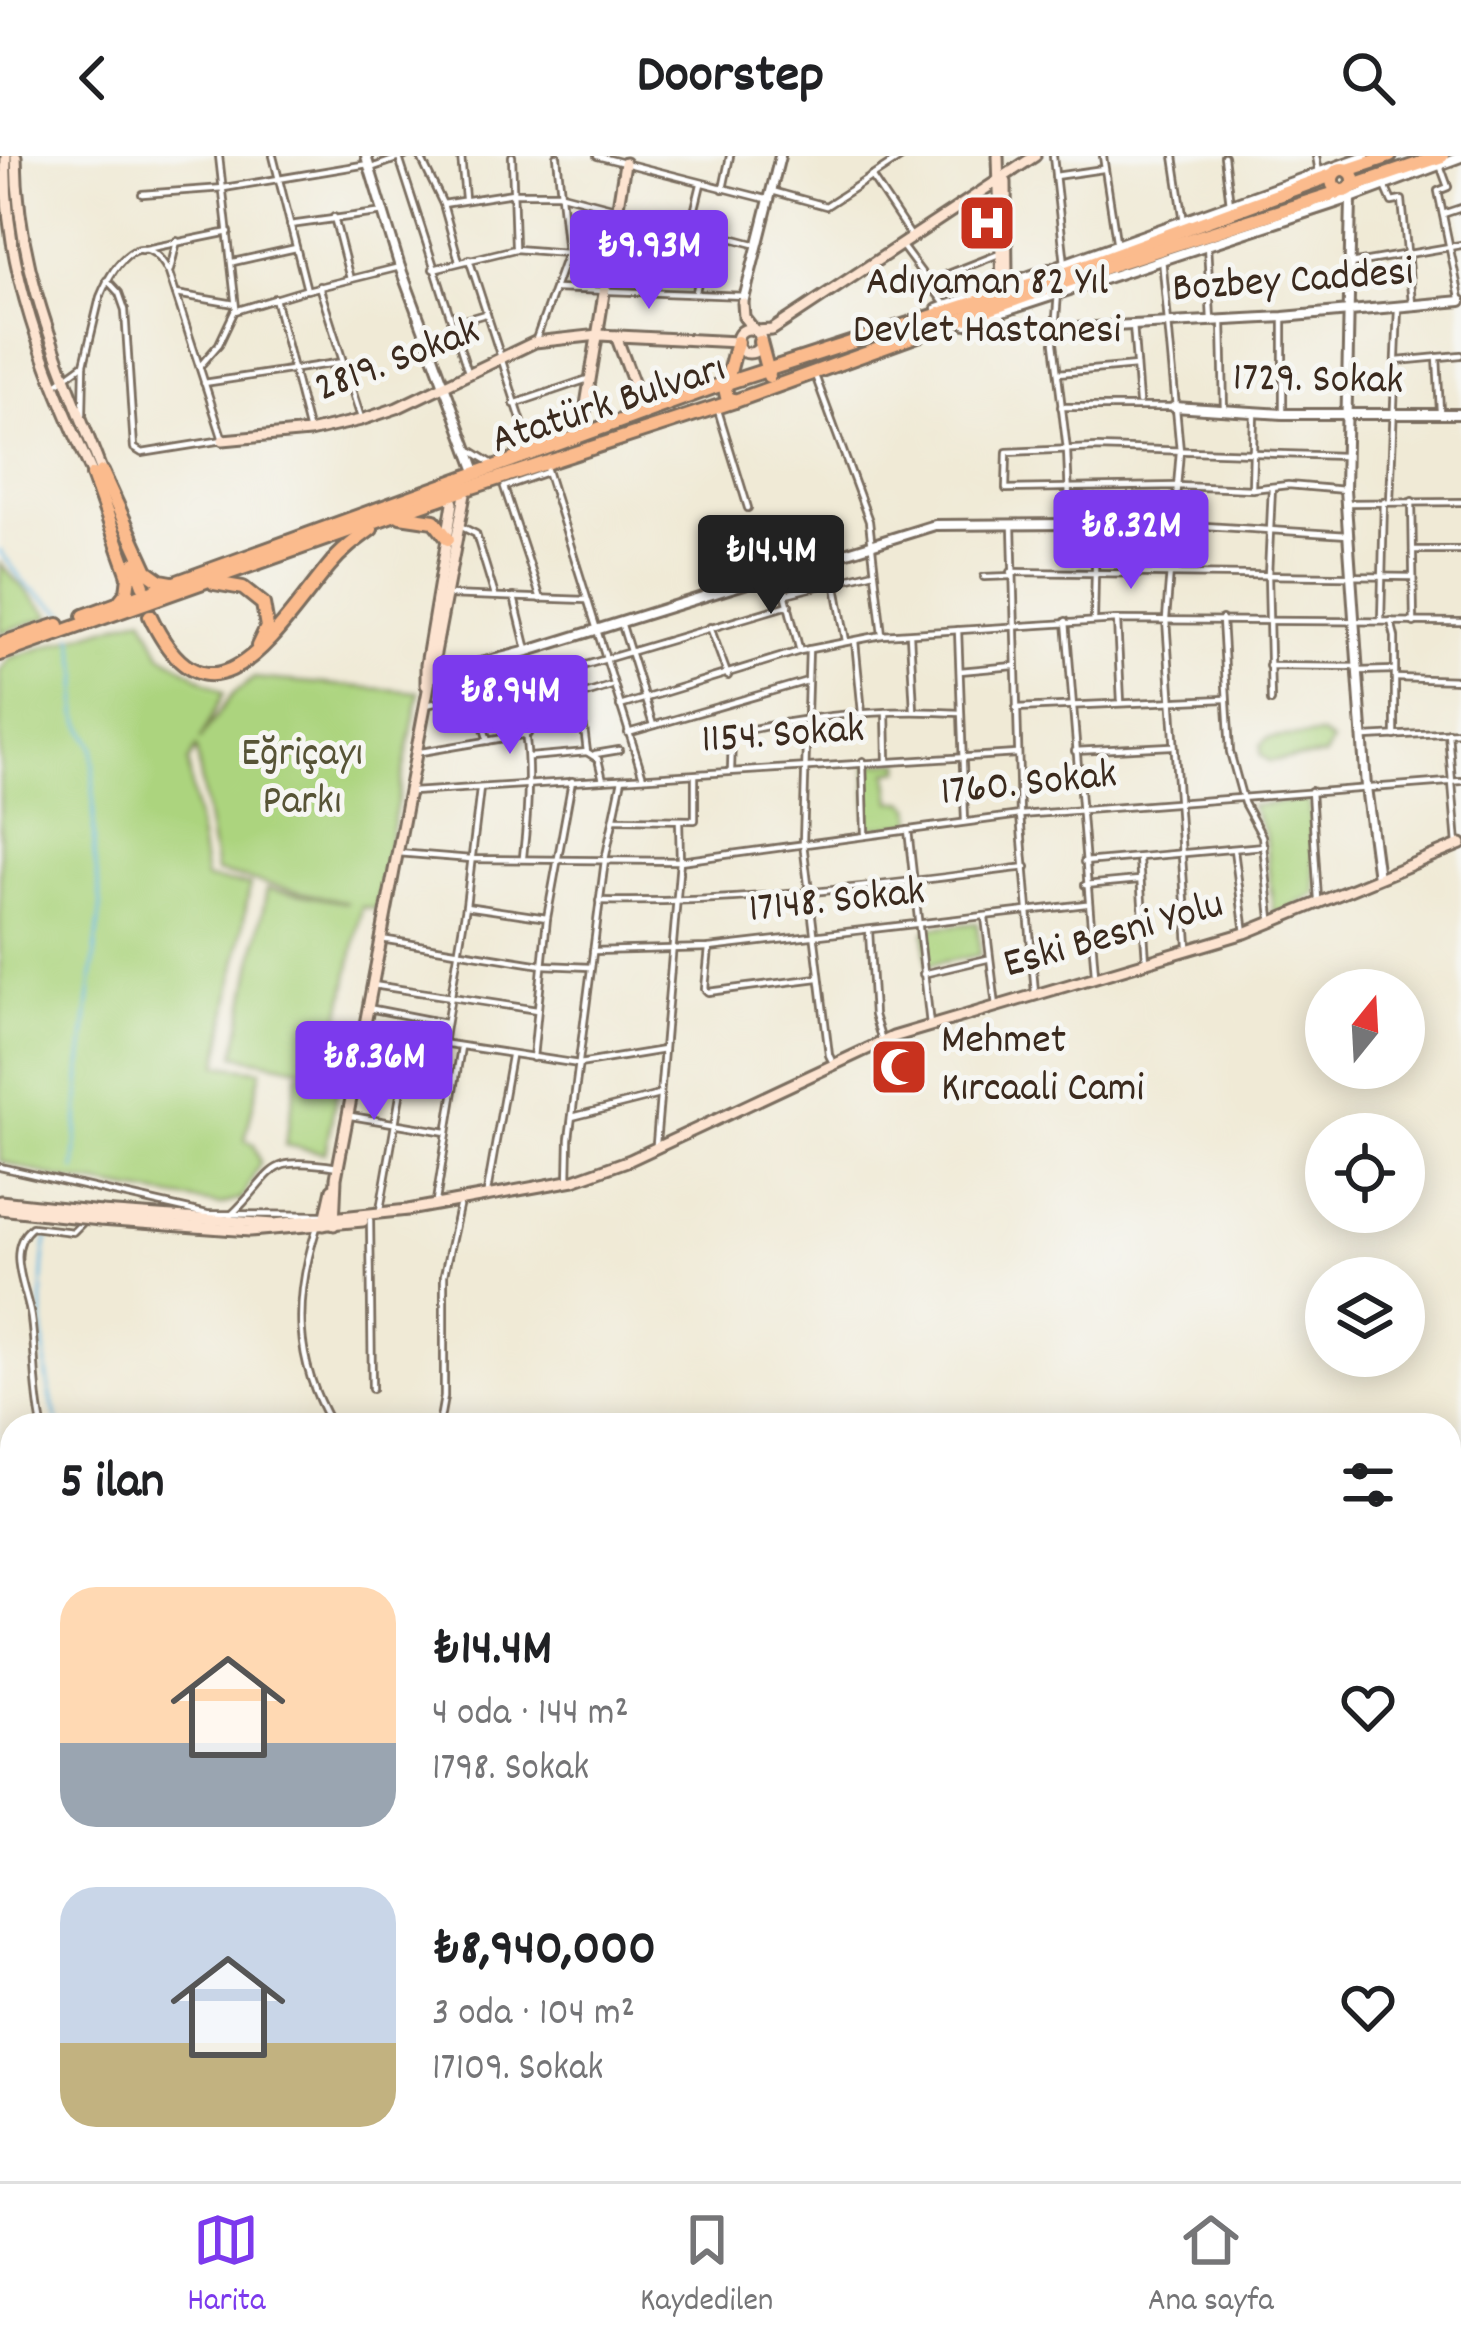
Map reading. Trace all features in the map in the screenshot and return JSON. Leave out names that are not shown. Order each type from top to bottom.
[{"type":"highway","points":[[1326,174],[1333,185],[1348,192],[1358,161],[1390,156]]},
{"type":"highway","name":"Atatürk Bulvarı","points":[[100,615],[117,604],[727,383],[1057,290],[1441,160]]},
{"type":"highway","name":"Atatürk Bulvarı","points":[[100,615],[207,584],[466,489],[546,467],[735,401],[814,372],[948,308],[1358,161]]},
{"type":"highway","points":[[758,336],[768,389]]},
{"type":"highway","points":[[735,401],[725,392],[737,340]]},
{"type":"highway","points":[[97,474],[147,571],[161,581],[179,583]]},
{"type":"highway","points":[[97,474],[142,587]]},
{"type":"highway","points":[[97,474],[129,576],[127,592],[117,604]]},
{"type":"highway","points":[[207,584],[229,583],[256,596],[265,609],[267,627],[260,644],[236,664],[212,668],[188,661],[169,644],[152,615],[168,650],[189,667],[211,674],[238,669],[262,651],[344,550],[392,516],[432,520],[448,539]]},
{"type":"highway","points":[[0,654],[100,615]]},
{"type":"highway","points":[[0,644],[47,633]]},
{"type":"main road","points":[[6,156],[9,235],[60,382],[80,403],[97,474]]},
{"type":"main road","points":[[16,156],[24,253],[64,410],[97,474]]},
{"type":"main road","points":[[998,156],[1007,276],[1002,286]]},
{"type":"main road","points":[[758,336],[903,247],[1035,156]]},
{"type":"main road","points":[[903,247],[912,237],[1049,156]]},
{"type":"main road","points":[[581,437],[625,163]]},
{"type":"main road","points":[[1002,182],[1002,286]]},
{"type":"main road","points":[[744,300],[744,317],[758,336]]},
{"type":"main road","points":[[737,340],[744,300]]},
{"type":"main road","points":[[737,340],[746,329],[758,336]]},
{"type":"main road","name":"2819. Sokak","points":[[223,440],[310,431],[362,419],[535,342],[599,335],[737,340],[749,353],[758,336]]},
{"type":"main road","points":[[616,336],[645,414]]},
{"type":"main road","points":[[326,1222],[466,489]]},
{"type":"main road","points":[[426,705],[426,665],[448,539],[450,495]]},
{"type":"main road","name":"Eski Besni Yolu","points":[[375,1217],[568,1182],[656,1148],[882,1041],[1245,933],[1459,844]]},
{"type":"main road","name":"Eski Besni Yolu","points":[[0,1205],[250,1232],[459,1207],[549,1192],[608,1176],[785,1088]]},
{"type":"street","points":[[199,366],[220,344],[236,308],[220,156]]},
{"type":"street","points":[[273,156],[307,290]]},
{"type":"street","points":[[420,156],[443,204],[459,262]]},
{"type":"street","points":[[461,156],[465,199]]},
{"type":"street","points":[[512,156],[515,249]]},
{"type":"street","points":[[535,342],[568,253],[557,156]]},
{"type":"street","points":[[597,156],[723,189],[826,206],[903,156]]},
{"type":"street","points":[[648,169],[649,156]]},
{"type":"street","points":[[723,189],[730,156]]},
{"type":"street","points":[[555,289],[606,288],[744,300],[780,156]]},
{"type":"street","points":[[1049,156],[1065,265]]},
{"type":"street","points":[[1102,156],[1117,249]]},
{"type":"street","points":[[1174,156],[1184,222]]},
{"type":"street","points":[[1224,156],[1231,205]]},
{"type":"street","points":[[903,247],[948,308],[1326,174],[1316,156]]},
{"type":"street","points":[[142,194],[278,181],[402,157],[469,375]]},
{"type":"street","points":[[1070,524],[1058,374],[1057,290],[1461,157]]},
{"type":"street","points":[[1441,160],[1448,187],[1438,191],[1461,302]]},
{"type":"street","points":[[368,162],[400,266],[477,475]]},
{"type":"street","points":[[1055,176],[1104,168]]},
{"type":"street","points":[[871,176],[912,237]]},
{"type":"street","points":[[690,229],[701,184]]},
{"type":"street","points":[[1385,185],[1392,202],[1402,200],[1412,307]]},
{"type":"street","points":[[1348,192],[1345,490],[1366,787],[1378,878]]},
{"type":"street","points":[[443,204],[513,193],[558,193],[760,246]]},
{"type":"street","points":[[1443,214],[1461,208]]},
{"type":"street","points":[[290,225],[384,212]]},
{"type":"street","points":[[334,217],[350,278]]},
{"type":"street","points":[[653,292],[666,221]]},
{"type":"street","points":[[64,410],[80,403],[93,319],[117,261],[134,251],[229,232]]},
{"type":"street","points":[[695,295],[708,233]]},
{"type":"street","points":[[169,273],[177,241]]},
{"type":"street","points":[[566,241],[611,250]]},
{"type":"street","points":[[1207,244],[1224,412]]},
{"type":"street","points":[[1350,264],[1461,245]]},
{"type":"street","points":[[233,262],[296,248]]},
{"type":"street","points":[[433,269],[515,249],[568,253]]},
{"type":"street","points":[[107,280],[119,293],[125,310],[134,448],[142,452],[223,440],[169,273],[156,255],[134,251]]},
{"type":"street","points":[[928,282],[1000,254]]},
{"type":"street","points":[[1162,258],[1180,452],[1166,620],[1188,948]]},
{"type":"street","points":[[469,259],[528,442]]},
{"type":"street","points":[[176,294],[236,308],[400,266]]},
{"type":"street","points":[[320,286],[362,419]]},
{"type":"street","points":[[275,298],[310,431]]},
{"type":"street","name":"Bozbey Caddesi","points":[[1057,329],[1461,302]]},
{"type":"street","points":[[1382,620],[1379,577],[1398,308]]},
{"type":"street","points":[[451,324],[484,314]]},
{"type":"street","points":[[1282,414],[1283,317]]},
{"type":"street","points":[[1133,324],[1139,404]]},
{"type":"street","points":[[1396,361],[1461,355]]},
{"type":"street","points":[[1437,357],[1440,413]]},
{"type":"street","points":[[204,383],[343,362]]},
{"type":"street","points":[[60,382],[84,364]]},
{"type":"street","points":[[1058,374],[1136,366]]},
{"type":"street","points":[[814,372],[868,521],[882,635]]},
{"type":"street","points":[[514,404],[591,379]]},
{"type":"street","points":[[717,407],[748,508]]},
{"type":"street","points":[[1061,407],[1174,407]]},
{"type":"street","name":"1729. Sokak","points":[[1174,407],[1282,414],[1461,414]]},
{"type":"street","points":[[1252,489],[1254,413]]},
{"type":"street","points":[[467,447],[505,466]]},
{"type":"street","points":[[1344,457],[1007,452],[1006,489],[1345,490]]},
{"type":"street","points":[[542,599],[504,487],[546,467],[643,778]]},
{"type":"street","points":[[1271,701],[1272,487]]},
{"type":"street","points":[[1412,501],[1414,622]]},
{"type":"street","points":[[1346,503],[1461,502]]},
{"type":"street","points":[[433,675],[595,631],[941,524],[1173,524],[1348,535]]},
{"type":"street","points":[[1094,621],[1096,524]]},
{"type":"street","points":[[460,526],[476,534],[495,596]]},
{"type":"street","points":[[1012,526],[1020,815],[1036,996]]},
{"type":"street","points":[[1413,550],[1461,550]]},
{"type":"street","points":[[984,577],[1094,570],[1413,577]]},
{"type":"street","points":[[780,572],[800,651]]},
{"type":"street","points":[[786,594],[874,572]]},
{"type":"street","points":[[835,581],[846,642]]},
{"type":"street","points":[[448,595],[586,599]]},
{"type":"street","points":[[514,597],[527,651]]},
{"type":"street","points":[[426,705],[518,685],[788,604]]},
{"type":"street","points":[[1222,619],[1230,752],[1242,796],[1264,845],[1272,923]]},
{"type":"street","points":[[1117,620],[1121,702]]},
{"type":"street","points":[[1066,621],[1095,979]]},
{"type":"street","points":[[620,706],[800,651],[882,635],[1066,621],[1461,622]]},
{"type":"street","points":[[1391,621],[1395,736]]},
{"type":"street","points":[[621,622],[652,725]]},
{"type":"street","points":[[710,627],[728,676]]},
{"type":"street","points":[[958,630],[965,821]]},
{"type":"street","points":[[910,634],[914,710]]},
{"type":"street","points":[[855,641],[862,713]]},
{"type":"street","points":[[809,649],[802,843],[834,1065]]},
{"type":"street","points":[[510,656],[525,713],[530,757],[523,857]]},
{"type":"street","points":[[960,671],[1014,666]]},
{"type":"street","points":[[1269,666],[1461,680]]},
{"type":"street","points":[[628,733],[809,681]]},
{"type":"street","points":[[525,713],[612,686]]},
{"type":"street","points":[[474,697],[488,740]]},
{"type":"street","points":[[1016,708],[1225,699]]},
{"type":"street","points":[[886,712],[887,760]]},
{"type":"street","points":[[730,772],[732,734],[808,716],[960,712]]},
{"type":"street","points":[[584,728],[603,780]]},
{"type":"street","points":[[1448,732],[1459,844]]},
{"type":"street","points":[[1362,737],[1461,732]]},
{"type":"street","points":[[415,753],[527,734]]},
{"type":"street","points":[[1075,751],[1173,746]]},
{"type":"street","points":[[530,757],[619,750]]},
{"type":"street","name":"1154. Sokak","points":[[410,792],[1017,754]]},
{"type":"street","points":[[862,761],[866,834]]},
{"type":"street","points":[[615,819],[695,820],[695,774]]},
{"type":"street","points":[[568,1182],[599,902],[622,779]]},
{"type":"street","points":[[533,1058],[547,918],[572,781]]},
{"type":"street","name":"1760. Sokak","points":[[398,853],[471,859],[680,861],[1020,815],[1461,781]]},
{"type":"street","points":[[443,1044],[480,789]]},
{"type":"street","points":[[1311,791],[1319,903]]},
{"type":"street","points":[[656,1148],[680,820]]},
{"type":"street","points":[[908,830],[930,1025]]},
{"type":"street","points":[[1084,862],[1264,845]]},
{"type":"street","points":[[1234,848],[1245,933]]},
{"type":"street","points":[[1139,859],[1146,964]]},
{"type":"street","points":[[599,902],[676,903],[1026,867]]},
{"type":"street","points":[[1085,885],[1140,880]]},
{"type":"street","name":"17148. Sokak","points":[[593,950],[709,948],[1086,904]]},
{"type":"street","points":[[466,906],[547,918]]},
{"type":"street","points":[[985,917],[996,1006]]},
{"type":"street","points":[[869,932],[874,1010],[882,1041]]},
{"type":"street","points":[[381,940],[591,967]]},
{"type":"street","points":[[709,948],[708,992],[819,978]]},
{"type":"street","points":[[923,974],[987,959]]},
{"type":"street","points":[[373,985],[536,1010]]},
{"type":"street","points":[[368,1008],[446,1023]]},
{"type":"street","points":[[364,1031],[579,1064],[664,1050]]},
{"type":"street","points":[[372,1389],[375,1217],[410,1038]]},
{"type":"street","points":[[437,1204],[461,1047]]},
{"type":"street","points":[[486,1198],[512,1055]]},
{"type":"street","points":[[572,1117],[659,1095]]},
{"type":"street","points":[[349,1115],[446,1132]]},
{"type":"street","points":[[230,1216],[277,1164],[302,1161],[337,1172]]},
{"type":"street","points":[[0,1167],[230,1216],[326,1222],[309,1254],[300,1347],[325,1413]]},
{"type":"street","points":[[40,1413],[30,1313],[19,1271],[21,1238],[32,1226],[58,1232],[80,1227],[89,1189]]},
{"type":"street","points":[[441,1413],[444,1275],[459,1207]]},
{"type":"green space","points":[[671,227],[705,236],[694,292],[658,287]]},
{"type":"green space","points":[[0,564],[51,616],[0,633]]},
{"type":"green space","name":"Eğriçayı Parkı","points":[[143,616],[161,654],[224,693],[200,740],[232,695],[254,678],[419,692],[376,909],[362,907],[329,1074],[235,1055],[267,889],[348,903],[216,872],[196,748],[188,762],[206,879],[250,885],[218,1065],[261,1070],[245,1140],[254,1145],[260,1163],[242,1199],[220,1205],[58,1178],[0,1161],[0,671],[10,658]]},
{"type":"green space","points":[[1322,735],[1332,742],[1325,756],[1269,761],[1261,755],[1261,745],[1268,738]]},
{"type":"green space","points":[[901,762],[901,770],[888,772],[892,802],[904,801],[912,807],[914,823],[871,828],[867,764]]},
{"type":"green space","points":[[1305,799],[1316,894],[1278,914],[1273,911],[1265,834],[1251,806]]},
{"type":"green space","points":[[977,923],[980,955],[927,965],[925,932],[929,928]]},
{"type":"green space","points":[[298,1073],[339,1080],[325,1153],[285,1145]]},
{"type":"waterway","points":[[0,551],[26,585],[65,613],[70,627]]},
{"type":"waterway","points":[[73,636],[79,674],[77,715],[93,747],[94,854],[101,904],[81,1069],[75,1170]]},
{"type":"waterway","points":[[48,1236],[43,1331],[55,1413]]},
{"type":"place","name":"Adıyaman 82 Yıl Devlet Hastanesi","points":[[987,223]]},
{"type":"place","name":"Mehmet Kırcaali Cami","points":[[899,1067]]}]
